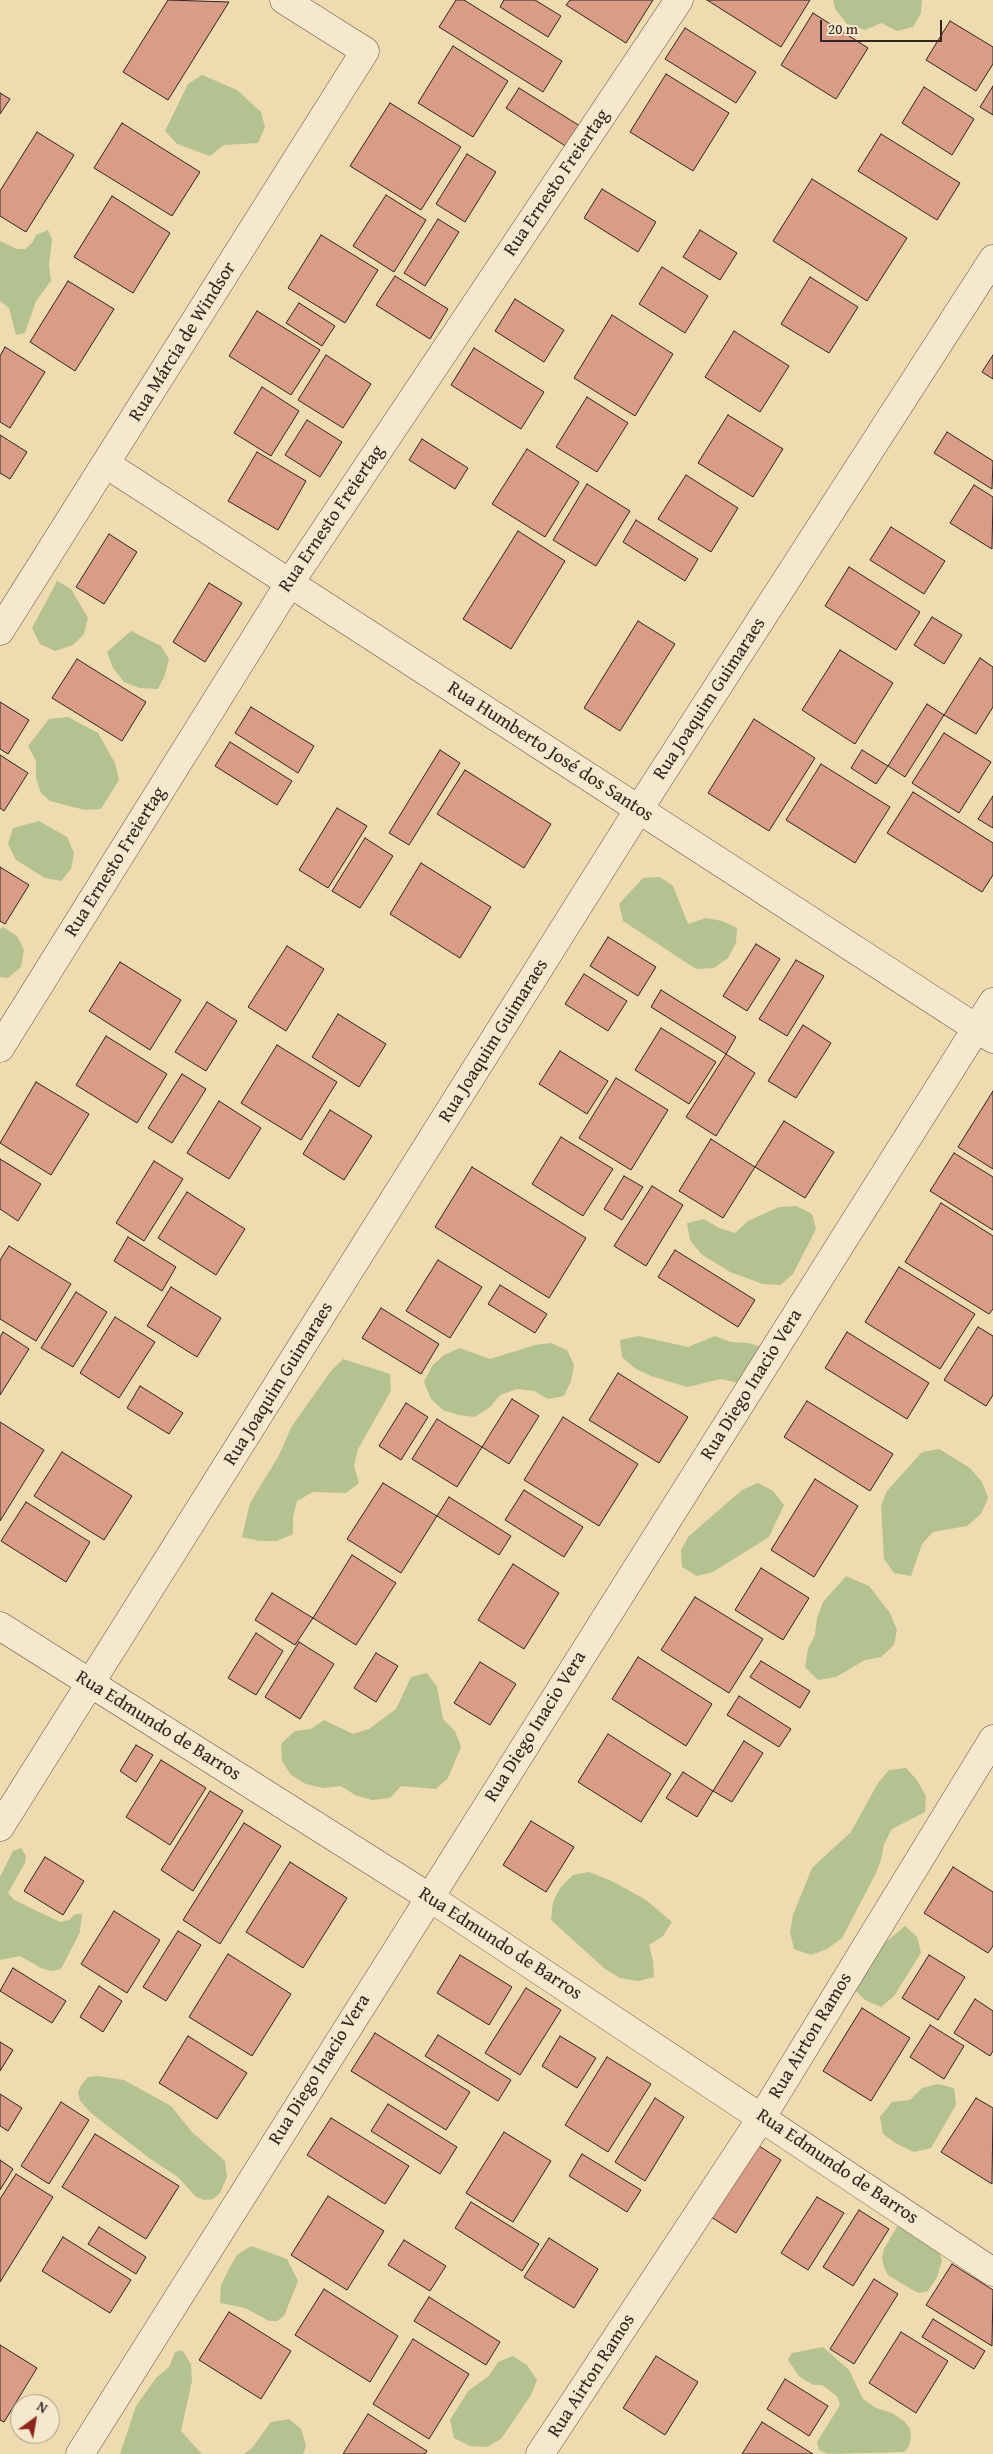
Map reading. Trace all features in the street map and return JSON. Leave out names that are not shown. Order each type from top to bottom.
[{"type":"street","name":"Rua Márcia de Windsor","points":[[0,631],[365,51],[284,0]]},
{"type":"street","name":"Rua Ernesto Freiertag","points":[[0,1048],[289,584],[679,0]]},
{"type":"street","name":"Rua Joaquim Guimaraes","points":[[0,1827],[639,809],[993,259]]},
{"type":"street","name":"Rua Humberto José dos Santos","points":[[106,464],[984,1034]]},
{"type":"street","name":"Rua Diego Inacio Vera","points":[[80,2454],[429,1897],[984,1034],[993,1002]]},
{"type":"street","name":"Rua Edmundo de Barros","points":[[0,1626],[429,1897],[993,2272]]},
{"type":"street","name":"Rua Airton Ramos","points":[[540,2454],[762,2117],[993,1739]]},
{"type":"green space","points":[[833,0],[922,0],[921,13],[913,27],[897,31],[881,23],[865,30],[847,24],[835,9]]},
{"type":"green space","points":[[202,75],[237,90],[261,112],[265,127],[258,143],[224,145],[210,156],[177,144],[165,131],[188,84]]},
{"type":"green space","points":[[48,230],[52,239],[49,265],[51,281],[36,301],[25,333],[16,335],[9,308],[0,301],[0,241],[17,249],[25,249],[32,243],[36,235]]},
{"type":"green space","points":[[57,581],[71,589],[88,618],[84,634],[73,645],[55,651],[40,644],[32,628]]},
{"type":"green space","points":[[131,631],[161,646],[169,659],[165,675],[158,689],[140,688],[124,682],[113,668],[107,652]]},
{"type":"green space","points":[[68,717],[98,733],[115,763],[119,780],[101,809],[85,810],[50,801],[41,793],[36,778],[36,761],[28,746],[49,719]]},
{"type":"green space","points":[[39,821],[67,837],[74,853],[71,869],[61,881],[45,878],[16,860],[8,844],[13,828]]},
{"type":"green space","points":[[660,877],[673,886],[688,924],[706,918],[722,921],[737,928],[736,943],[728,958],[714,968],[696,969],[623,921],[619,904],[643,878]]},
{"type":"green space","points":[[3,927],[17,936],[24,950],[21,967],[8,978],[0,977],[0,929]]},
{"type":"green space","points":[[796,1206],[812,1214],[816,1229],[793,1274],[780,1285],[763,1284],[730,1272],[701,1254],[690,1240],[687,1223],[704,1219],[719,1228],[735,1233],[748,1221],[779,1207]]},
{"type":"green space","points":[[639,1336],[688,1347],[715,1336],[731,1342],[748,1343],[765,1348],[738,1383],[721,1379],[687,1387],[651,1376],[636,1369],[622,1357],[620,1340]]},
{"type":"green space","points":[[551,1343],[567,1350],[574,1365],[571,1381],[564,1396],[548,1399],[534,1391],[517,1389],[500,1395],[490,1407],[475,1417],[443,1410],[431,1399],[424,1382],[432,1366],[444,1355],[460,1348],[490,1359],[535,1345]]},
{"type":"green space","points":[[343,1359],[390,1374],[391,1391],[358,1449],[354,1466],[359,1483],[346,1493],[313,1492],[297,1501],[293,1517],[293,1534],[277,1541],[259,1541],[242,1537],[250,1503],[278,1457],[292,1426],[331,1371]]},
{"type":"green space","points":[[939,1449],[970,1468],[982,1482],[988,1498],[981,1514],[967,1526],[933,1532],[922,1544],[911,1576],[894,1573],[884,1559],[881,1506],[887,1491],[922,1452]]},
{"type":"green space","points":[[758,1483],[773,1491],[784,1505],[769,1537],[713,1572],[697,1576],[682,1567],[681,1550],[689,1536],[742,1490]]},
{"type":"green space","points":[[846,1576],[869,1586],[890,1613],[897,1630],[894,1645],[881,1657],[865,1660],[836,1677],[818,1680],[805,1667],[808,1649],[815,1635],[817,1618],[823,1602]]},
{"type":"green space","points":[[427,1673],[437,1687],[443,1719],[455,1731],[461,1747],[448,1778],[436,1789],[401,1786],[390,1798],[372,1800],[355,1795],[341,1786],[323,1788],[306,1784],[291,1775],[282,1761],[281,1744],[295,1731],[311,1729],[324,1720],[353,1734],[369,1729],[396,1709],[411,1677]]},
{"type":"green space","points":[[906,1768],[917,1780],[926,1796],[925,1812],[892,1829],[884,1844],[881,1860],[875,1875],[842,1938],[827,1949],[811,1955],[794,1949],[790,1932],[793,1915],[812,1868],[851,1832],[878,1783],[889,1770]]},
{"type":"green space","points":[[21,1848],[26,1856],[25,1863],[8,1893],[14,1900],[60,1922],[69,1920],[75,1914],[82,1914],[80,1932],[61,1969],[52,1971],[43,1969],[20,1956],[0,1960],[0,1877],[13,1851]]},
{"type":"green space","points":[[589,1872],[614,1882],[646,1900],[672,1922],[663,1936],[649,1945],[654,1977],[638,1981],[620,1978],[605,1969],[551,1920],[553,1902],[560,1888],[573,1875]]},
{"type":"green space","points":[[905,1926],[917,1937],[921,1953],[894,1996],[881,2007],[865,2000],[853,1988],[868,1957]]},
{"type":"green space","points":[[98,2076],[124,2080],[171,2106],[192,2132],[225,2161],[227,2177],[220,2193],[213,2199],[204,2200],[196,2197],[178,2177],[149,2158],[91,2113],[80,2101],[78,2092],[88,2077]]},
{"type":"green space","points":[[938,2084],[954,2088],[956,2105],[931,2148],[914,2152],[897,2144],[883,2134],[880,2117],[892,2102],[910,2100],[922,2088]]},
{"type":"green space","points":[[901,2220],[939,2252],[942,2260],[937,2277],[928,2291],[919,2293],[911,2289],[888,2275],[884,2267],[882,2258],[884,2249]]},
{"type":"green space","points":[[251,2246],[287,2259],[298,2281],[284,2316],[277,2321],[269,2321],[245,2308],[220,2303],[221,2285],[229,2269],[237,2255]]},
{"type":"green space","points":[[823,2347],[849,2370],[863,2399],[876,2408],[892,2413],[905,2422],[910,2429],[911,2438],[909,2446],[904,2452],[828,2454],[819,2450],[817,2442],[840,2405],[837,2396],[822,2385],[814,2385],[799,2376],[788,2360],[792,2353]]},
{"type":"green space","points":[[182,2350],[191,2364],[192,2381],[181,2431],[202,2454],[120,2454],[136,2406],[156,2378],[169,2367],[175,2352]]},
{"type":"green space","points":[[513,2356],[527,2365],[537,2380],[531,2395],[501,2439],[487,2447],[470,2446],[454,2438],[450,2420],[468,2391],[489,2376],[498,2362]]},
{"type":"green space","points":[[289,2419],[301,2429],[306,2446],[303,2454],[244,2454],[252,2448],[271,2422]]},
{"type":"building","points":[[168,0],[229,2],[168,100],[123,72]]},
{"type":"building","points":[[456,0],[464,0],[562,61],[543,92],[439,27]]},
{"type":"building","points":[[504,0],[535,0],[561,16],[548,37],[500,7]]},
{"type":"building","points":[[570,0],[653,0],[626,43],[566,5]]},
{"type":"building","points":[[707,0],[810,0],[781,47]]},
{"type":"building","points":[[813,13],[868,48],[836,99],[781,65]]},
{"type":"building","points":[[950,21],[993,47],[993,64],[976,91],[926,60]]},
{"type":"building","points":[[685,28],[756,72],[736,103],[665,59]]},
{"type":"building","points":[[453,46],[508,81],[473,137],[418,103]]},
{"type":"building","points":[[666,74],[729,113],[693,171],[630,132]]},
{"type":"building","points":[[993,86],[993,115],[980,107]]},
{"type":"building","points":[[924,87],[974,119],[952,155],[902,123]]},
{"type":"building","points":[[519,88],[580,126],[567,147],[506,108]]},
{"type":"building","points":[[0,93],[10,99],[0,114]]},
{"type":"building","points":[[390,103],[461,147],[421,210],[350,166]]},
{"type":"building","points":[[122,123],[200,172],[172,216],[94,168]]},
{"type":"building","points":[[37,132],[74,155],[26,232],[0,216],[0,191]]},
{"type":"building","points":[[881,134],[960,183],[937,220],[858,171]]},
{"type":"building","points":[[467,154],[496,172],[465,222],[436,204]]},
{"type":"building","points":[[812,179],[907,238],[867,301],[773,241]]},
{"type":"building","points":[[602,189],[656,222],[638,252],[584,218]]},
{"type":"building","points":[[386,195],[426,220],[394,272],[353,246]]},
{"type":"building","points":[[112,196],[170,233],[133,293],[74,257]]},
{"type":"building","points":[[438,219],[459,232],[425,286],[404,273]]},
{"type":"building","points":[[700,230],[737,253],[720,280],[683,257]]},
{"type":"building","points":[[321,235],[378,270],[345,323],[288,288]]},
{"type":"building","points":[[662,267],[708,296],[685,333],[639,304]]},
{"type":"building","points":[[395,276],[448,309],[430,339],[376,305]]},
{"type":"building","points":[[810,277],[858,307],[829,353],[781,324]]},
{"type":"building","points":[[68,281],[114,309],[75,371],[30,342]]},
{"type":"building","points":[[515,299],[564,330],[544,362],[495,331]]},
{"type":"building","points":[[299,303],[335,326],[322,346],[286,323]]},
{"type":"building","points":[[257,311],[320,350],[291,395],[229,356]]},
{"type":"building","points":[[612,315],[673,354],[635,416],[574,378]]},
{"type":"building","points":[[734,331],[789,366],[760,412],[705,377]]},
{"type":"building","points":[[5,347],[45,372],[10,428],[0,422],[0,356]]},
{"type":"building","points":[[474,348],[544,392],[521,429],[451,385]]},
{"type":"building","points":[[326,355],[371,384],[343,428],[298,400]]},
{"type":"building","points":[[993,355],[993,379],[982,372]]},
{"type":"building","points":[[262,387],[299,411],[271,456],[234,433]]},
{"type":"building","points":[[587,397],[628,423],[597,472],[556,447]]},
{"type":"building","points":[[728,415],[783,449],[753,497],[698,463]]},
{"type":"building","points":[[307,420],[342,442],[320,477],[285,455]]},
{"type":"building","points":[[947,432],[993,461],[992,489],[934,453]]},
{"type":"building","points":[[0,435],[27,452],[10,479],[0,473]]},
{"type":"building","points":[[422,439],[468,468],[455,489],[409,460]]},
{"type":"building","points":[[527,449],[579,482],[545,537],[492,504]]},
{"type":"building","points":[[257,452],[306,481],[278,530],[228,501]]},
{"type":"building","points":[[686,475],[738,508],[711,552],[658,519]]},
{"type":"building","points":[[587,484],[630,511],[596,566],[553,540]]},
{"type":"building","points":[[974,485],[993,497],[992,549],[950,523]]},
{"type":"building","points":[[636,520],[698,559],[685,581],[623,542]]},
{"type":"building","points":[[891,527],[945,561],[924,594],[870,560]]},
{"type":"building","points":[[518,531],[565,561],[511,649],[463,619]]},
{"type":"building","points":[[109,534],[137,552],[104,604],[76,587]]},
{"type":"building","points":[[849,567],[920,612],[896,650],[825,606]]},
{"type":"building","points":[[209,583],[242,603],[205,662],[173,642]]},
{"type":"building","points":[[932,617],[962,635],[944,664],[914,645]]},
{"type":"building","points":[[638,621],[675,644],[620,731],[584,708]]},
{"type":"building","points":[[840,650],[893,683],[855,744],[802,710]]},
{"type":"building","points":[[980,658],[993,667],[993,707],[976,734],[944,715]]},
{"type":"building","points":[[77,659],[146,702],[122,741],[52,698]]},
{"type":"building","points":[[0,702],[29,720],[8,754],[0,749]]},
{"type":"building","points":[[927,704],[944,715],[905,777],[888,766]]},
{"type":"building","points":[[251,707],[314,746],[298,773],[235,733]]},
{"type":"building","points":[[754,719],[815,758],[769,831],[708,793]]},
{"type":"building","points":[[944,733],[991,762],[959,813],[912,783]]},
{"type":"building","points":[[230,742],[292,781],[277,805],[215,766]]},
{"type":"building","points":[[440,750],[460,763],[409,845],[389,833]]},
{"type":"building","points":[[862,750],[888,766],[876,784],[851,768]]},
{"type":"building","points":[[0,755],[28,773],[4,811],[0,808]]},
{"type":"building","points":[[821,764],[890,807],[855,863],[786,820]]},
{"type":"building","points":[[465,770],[551,824],[524,868],[437,814]]},
{"type":"building","points":[[913,792],[993,843],[993,875],[982,892],[887,833]]},
{"type":"building","points":[[993,796],[993,828],[978,819]]},
{"type":"building","points":[[337,808],[367,826],[328,888],[299,870]]},
{"type":"building","points":[[365,838],[393,856],[360,908],[332,891]]},
{"type":"building","points":[[421,863],[491,907],[460,958],[390,914]]},
{"type":"building","points":[[0,867],[29,885],[5,924],[0,921]]},
{"type":"building","points":[[608,937],[656,967],[638,996],[590,966]]},
{"type":"building","points":[[756,944],[780,959],[747,1011],[723,996]]},
{"type":"building","points":[[287,946],[324,969],[286,1031],[248,1007]]},
{"type":"building","points":[[796,960],[824,976],[787,1036],[759,1019]]},
{"type":"building","points":[[120,962],[181,1000],[150,1050],[89,1011]]},
{"type":"building","points":[[584,974],[627,1001],[608,1031],[565,1004]]},
{"type":"building","points":[[661,990],[736,1037],[726,1054],[651,1007]]},
{"type":"building","points":[[207,1002],[237,1021],[206,1071],[175,1052]]},
{"type":"building","points":[[338,1014],[386,1044],[359,1087],[312,1057]]},
{"type":"building","points":[[803,1025],[831,1043],[796,1098],[768,1081]]},
{"type":"building","points":[[661,1028],[716,1062],[689,1104],[635,1070]]},
{"type":"building","points":[[106,1036],[167,1074],[137,1123],[76,1085]]},
{"type":"building","points":[[277,1045],[337,1082],[301,1140],[241,1103]]},
{"type":"building","points":[[560,1051],[608,1081],[587,1114],[539,1084]]},
{"type":"building","points":[[726,1054],[755,1073],[716,1136],[686,1117]]},
{"type":"building","points":[[182,1074],[206,1089],[172,1143],[148,1128]]},
{"type":"building","points":[[616,1078],[668,1110],[631,1170],[579,1138]]},
{"type":"building","points":[[36,1082],[89,1114],[51,1175],[0,1143]]},
{"type":"building","points":[[993,1091],[993,1169],[958,1147]]},
{"type":"building","points":[[219,1101],[261,1128],[229,1179],[187,1153]]},
{"type":"building","points":[[330,1110],[372,1136],[344,1180],[303,1154]]},
{"type":"building","points":[[784,1121],[834,1152],[805,1198],[755,1167]]},
{"type":"building","points":[[561,1137],[613,1169],[583,1216],[532,1184]]},
{"type":"building","points":[[711,1139],[755,1167],[723,1218],[679,1191]]},
{"type":"building","points":[[954,1153],[993,1177],[993,1230],[930,1191]]},
{"type":"building","points":[[0,1159],[41,1184],[18,1221],[0,1209]]},
{"type":"building","points":[[154,1161],[183,1179],[144,1241],[116,1223]]},
{"type":"building","points":[[472,1167],[586,1238],[549,1298],[435,1227]]},
{"type":"building","points":[[624,1176],[643,1187],[622,1220],[604,1209]]},
{"type":"building","points":[[652,1186],[683,1205],[646,1266],[614,1246]]},
{"type":"building","points":[[187,1192],[245,1229],[216,1275],[158,1238]]},
{"type":"building","points":[[941,1203],[993,1236],[993,1309],[989,1314],[905,1262]]},
{"type":"building","points":[[128,1237],[176,1267],[162,1291],[114,1261]]},
{"type":"building","points":[[9,1246],[71,1284],[36,1341],[0,1319],[0,1260]]},
{"type":"building","points":[[675,1250],[755,1300],[738,1327],[658,1277]]},
{"type":"building","points":[[438,1260],[482,1287],[450,1338],[406,1311]]},
{"type":"building","points":[[899,1267],[975,1314],[940,1369],[865,1322]]},
{"type":"building","points":[[500,1285],[547,1314],[535,1333],[488,1304]]},
{"type":"building","points":[[171,1287],[221,1318],[197,1357],[147,1326]]},
{"type":"building","points":[[76,1292],[107,1312],[73,1367],[41,1348]]},
{"type":"building","points":[[381,1308],[439,1344],[421,1374],[362,1338]]},
{"type":"building","points":[[115,1317],[155,1342],[119,1398],[80,1373]]},
{"type":"building","points":[[978,1327],[993,1336],[993,1395],[986,1406],[944,1380]]},
{"type":"building","points":[[3,1332],[29,1349],[0,1395],[0,1337]]},
{"type":"building","points":[[847,1332],[929,1383],[907,1419],[825,1368]]},
{"type":"building","points":[[618,1373],[688,1417],[659,1463],[589,1420]]},
{"type":"building","points":[[140,1386],[183,1413],[169,1434],[127,1408]]},
{"type":"building","points":[[512,1399],[539,1416],[509,1464],[482,1447]]},
{"type":"building","points":[[807,1401],[893,1454],[870,1491],[784,1437]]},
{"type":"building","points":[[406,1403],[428,1417],[401,1460],[379,1446]]},
{"type":"building","points":[[563,1417],[638,1464],[599,1526],[524,1480]]},
{"type":"building","points":[[437,1419],[482,1447],[457,1487],[412,1459]]},
{"type":"building","points":[[0,1422],[44,1450],[0,1521]]},
{"type":"building","points":[[62,1452],[132,1496],[104,1540],[34,1496]]},
{"type":"building","points":[[815,1479],[858,1506],[814,1577],[771,1550]]},
{"type":"building","points":[[383,1483],[437,1516],[401,1573],[347,1539]]},
{"type":"building","points":[[524,1490],[583,1527],[564,1557],[505,1520]]},
{"type":"building","points":[[449,1497],[511,1536],[499,1555],[437,1516]]},
{"type":"building","points":[[26,1502],[90,1542],[66,1582],[1,1541]]},
{"type":"building","points":[[352,1555],[396,1583],[356,1645],[313,1618]]},
{"type":"building","points":[[513,1564],[559,1593],[524,1649],[478,1620]]},
{"type":"building","points":[[761,1568],[809,1598],[783,1640],[735,1610]]},
{"type":"building","points":[[272,1593],[313,1618],[295,1645],[255,1620]]},
{"type":"building","points":[[695,1597],[763,1639],[729,1693],[661,1650]]},
{"type":"building","points":[[256,1633],[283,1651],[256,1695],[228,1678]]},
{"type":"building","points":[[299,1642],[334,1664],[300,1719],[265,1697]]},
{"type":"building","points":[[376,1653],[398,1666],[376,1702],[354,1688]]},
{"type":"building","points":[[638,1657],[712,1704],[686,1746],[612,1699]]},
{"type":"building","points":[[761,1661],[810,1691],[800,1708],[750,1677]]},
{"type":"building","points":[[480,1662],[516,1684],[490,1725],[454,1703]]},
{"type":"building","points":[[739,1696],[791,1729],[779,1747],[727,1715]]},
{"type":"building","points":[[608,1734],[671,1774],[641,1822],[578,1782]]},
{"type":"building","points":[[744,1741],[763,1753],[732,1802],[713,1791]]},
{"type":"building","points":[[136,1745],[153,1755],[136,1782],[120,1771]]},
{"type":"building","points":[[161,1760],[206,1788],[170,1845],[126,1817]]},
{"type":"building","points":[[683,1772],[713,1791],[697,1817],[666,1798]]},
{"type":"building","points":[[210,1791],[243,1811],[193,1891],[161,1870]]},
{"type":"building","points":[[531,1821],[574,1847],[546,1892],[503,1865]]},
{"type":"building","points":[[244,1823],[281,1846],[220,1944],[183,1920]]},
{"type":"building","points":[[45,1857],[84,1881],[63,1915],[24,1891]]},
{"type":"building","points":[[290,1862],[347,1898],[303,1968],[246,1932]]},
{"type":"building","points":[[953,1867],[993,1892],[993,1946],[988,1953],[924,1913]]},
{"type":"building","points":[[114,1911],[160,1940],[127,1993],[81,1964]]},
{"type":"building","points":[[178,1931],[201,1945],[166,2001],[143,1987]]},
{"type":"building","points":[[228,1954],[291,1994],[252,2056],[189,2017]]},
{"type":"building","points":[[460,1955],[512,1987],[489,2025],[437,1993]]},
{"type":"building","points":[[929,1955],[965,1977],[938,2020],[902,1998]]},
{"type":"building","points":[[13,1968],[66,2001],[52,2023],[0,1991]]},
{"type":"building","points":[[99,1986],[122,2001],[103,2032],[80,2017]]},
{"type":"building","points":[[526,1988],[561,2010],[520,2075],[485,2053]]},
{"type":"building","points":[[975,1999],[993,2011],[993,2051],[990,2056],[954,2033]]},
{"type":"building","points":[[862,2008],[910,2038],[871,2101],[823,2071]]},
{"type":"building","points":[[930,2025],[964,2046],[944,2079],[910,2057]]},
{"type":"building","points":[[375,2033],[470,2092],[446,2130],[351,2071]]},
{"type":"building","points":[[438,2035],[511,2080],[498,2101],[425,2056]]},
{"type":"building","points":[[188,2036],[247,2073],[217,2119],[159,2083]]},
{"type":"building","points":[[560,2036],[596,2058],[577,2088],[542,2066]]},
{"type":"building","points":[[0,2042],[13,2050],[0,2071]]},
{"type":"building","points":[[607,2057],[651,2084],[608,2152],[565,2125]]},
{"type":"building","points":[[0,2094],[22,2108],[8,2131],[0,2126]]},
{"type":"building","points":[[655,2098],[684,2117],[645,2181],[615,2162]]},
{"type":"building","points":[[976,2098],[993,2108],[992,2184],[941,2152]]},
{"type":"building","points":[[61,2102],[89,2120],[49,2184],[21,2166]]},
{"type":"building","points":[[388,2104],[457,2147],[440,2174],[371,2131]]},
{"type":"building","points":[[331,2118],[409,2166],[385,2204],[307,2155]]},
{"type":"building","points":[[504,2132],[551,2161],[513,2222],[466,2193]]},
{"type":"building","points":[[95,2134],[179,2186],[146,2239],[62,2187]]},
{"type":"building","points":[[748,2139],[781,2160],[736,2233],[702,2211]]},
{"type":"building","points":[[582,2154],[641,2190],[627,2212],[569,2176]]},
{"type":"building","points":[[0,2160],[13,2169],[0,2190]]},
{"type":"building","points":[[16,2174],[53,2197],[0,2282],[0,2199]]},
{"type":"building","points":[[328,2196],[384,2231],[347,2290],[291,2255]]},
{"type":"building","points":[[817,2197],[844,2213],[808,2270],[781,2253]]},
{"type":"building","points":[[471,2202],[539,2244],[522,2271],[455,2228]]},
{"type":"building","points":[[859,2210],[889,2229],[853,2286],[823,2267]]},
{"type":"building","points":[[99,2227],[146,2257],[136,2274],[88,2244]]},
{"type":"building","points":[[63,2237],[131,2280],[110,2313],[42,2271]]},
{"type":"building","points":[[549,2238],[598,2269],[574,2308],[524,2277]]},
{"type":"building","points":[[404,2240],[446,2266],[430,2291],[388,2265]]},
{"type":"building","points":[[952,2264],[993,2290],[992,2346],[926,2305]]},
{"type":"building","points":[[874,2279],[898,2294],[854,2364],[830,2349]]},
{"type":"building","points":[[324,2289],[398,2336],[370,2382],[295,2335]]},
{"type":"building","points":[[429,2297],[500,2342],[486,2365],[414,2321]]},
{"type":"building","points":[[229,2312],[291,2351],[261,2399],[199,2360]]},
{"type":"building","points":[[933,2319],[985,2351],[974,2369],[922,2337]]},
{"type":"building","points":[[901,2332],[948,2361],[916,2413],[869,2383]]},
{"type":"building","points":[[413,2339],[469,2374],[429,2439],[373,2404]]},
{"type":"building","points":[[0,2345],[37,2368],[21,2394],[10,2394],[10,2412],[4,2422],[0,2420]]},
{"type":"building","points":[[656,2356],[698,2382],[665,2435],[623,2408]]},
{"type":"building","points":[[785,2379],[828,2406],[809,2436],[767,2409]]},
{"type":"building","points":[[368,2414],[427,2451],[425,2454],[343,2454]]},
{"type":"building","points":[[762,2422],[813,2454],[742,2454]]}]
